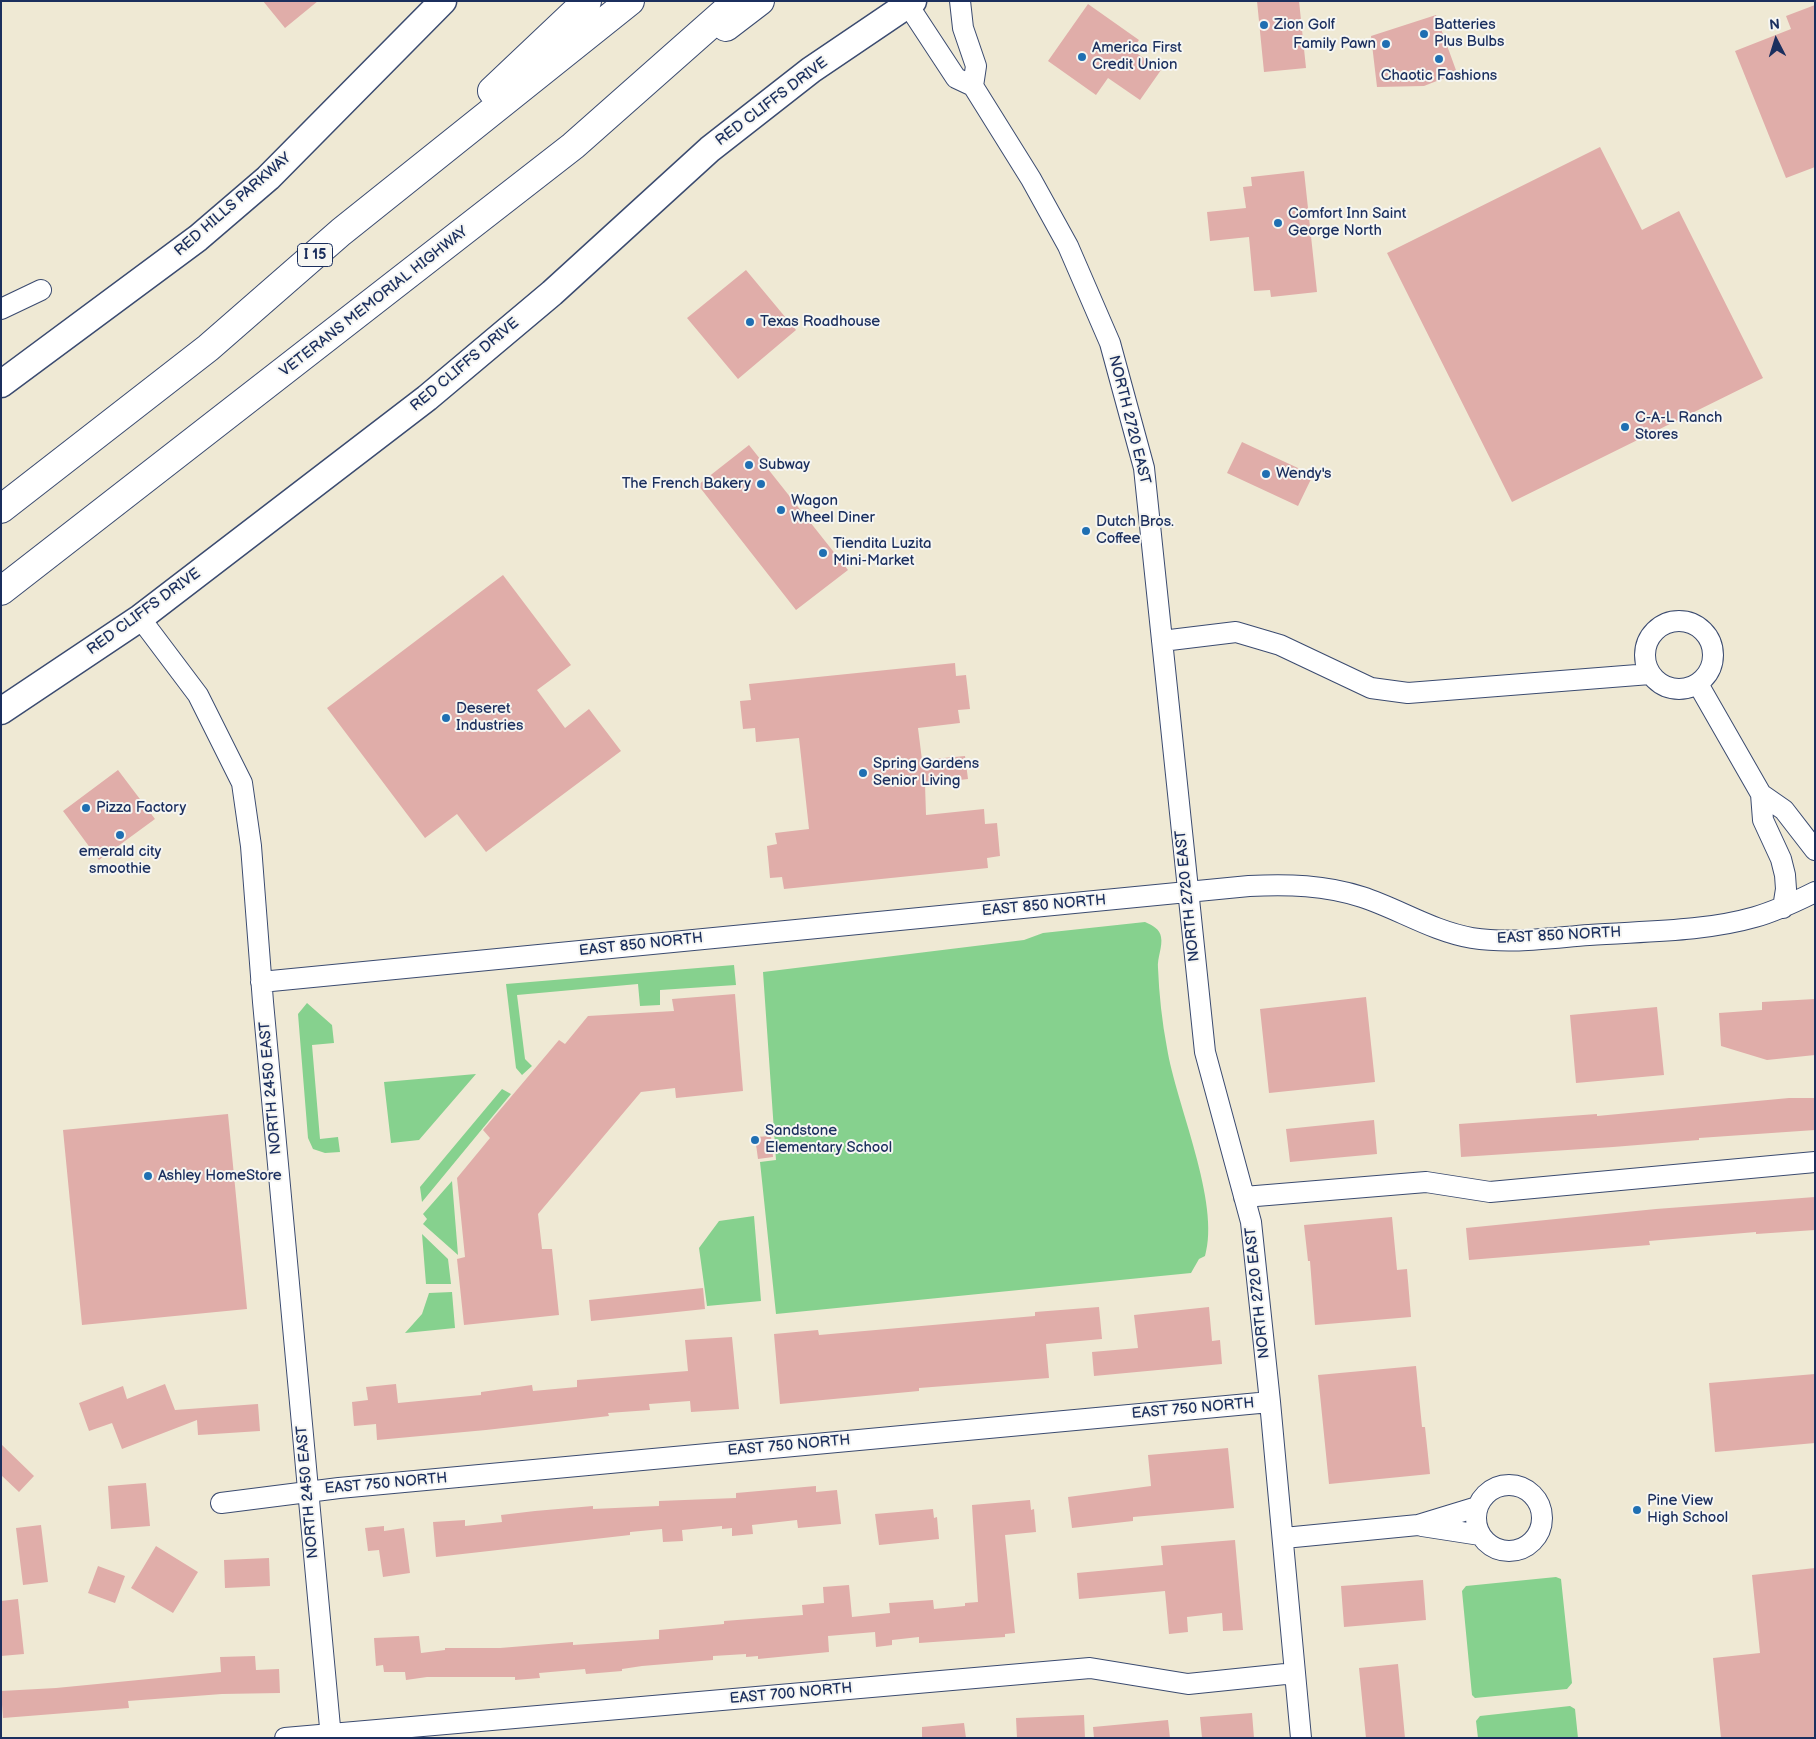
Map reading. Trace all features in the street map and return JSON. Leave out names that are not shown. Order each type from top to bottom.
[{"type":"highway","points":[[341,232],[587,1]]},
{"type":"highway","name":"I 15","points":[[1,509],[208,348],[341,232],[630,1]]},
{"type":"highway","name":"VETERANS MEMORIAL HIGHWAY","points":[[1,591],[573,146],[737,1]]},
{"type":"highway","points":[[573,146],[760,1]]},
{"type":"main road","name":"RED HILLS PARKWAY","points":[[1,384],[198,238],[268,178],[443,1]]},
{"type":"main road","name":"RED CLIFFS DRIVE","points":[[1,711],[140,618],[426,398],[552,293],[710,149],[811,70],[911,3]]},
{"type":"street","points":[[960,1],[963,28],[976,66],[973,86]]},
{"type":"street","name":"NORTH 2720 EAST","points":[[911,3],[956,78],[973,86],[1031,179],[1068,246],[1110,343],[1144,468],[1204,1052],[1251,1222],[1284,1538],[1301,1738]]},
{"type":"street","points":[[1,309],[41,290]]},
{"type":"street","name":"NORTH 2450 EAST","points":[[140,618],[198,695],[242,783],[251,846],[261,982],[331,1736]]},
{"type":"street","points":[[1676,620],[1699,626],[1708,635],[1714,654],[1708,674],[1698,684],[1680,690],[1669,688],[1658,683],[1650,674],[1645,664],[1644,652],[1654,630],[1676,620]]},
{"type":"street","points":[[1162,640],[1236,632],[1280,645],[1371,688],[1408,693],[1650,674]]},
{"type":"street","points":[[1698,684],[1761,794],[1784,810],[1815,850]]},
{"type":"street","points":[[1761,794],[1763,820],[1781,859],[1785,875],[1786,889],[1783,908]]},
{"type":"street","name":"EAST 850 NORTH","points":[[261,982],[1285,884],[1323,887],[1362,897],[1435,928],[1472,938],[1511,941],[1716,925],[1754,918],[1783,908],[1815,892]]},
{"type":"street","points":[[1244,1197],[1426,1182],[1490,1192],[1815,1162]]},
{"type":"street","name":"EAST 750 NORTH","points":[[221,1503],[308,1491],[1270,1402]]},
{"type":"street","points":[[1516,1486],[1526,1490],[1534,1496],[1540,1506],[1542,1517],[1536,1537],[1528,1545],[1518,1549],[1497,1549],[1480,1535],[1476,1516],[1478,1507],[1488,1492],[1496,1488],[1516,1486]]},
{"type":"street","points":[[1284,1538],[1418,1525],[1478,1507]]},
{"type":"street","points":[[1418,1525],[1480,1535]]},
{"type":"street","name":"EAST 700 NORTH","points":[[285,1738],[331,1736],[1090,1668],[1188,1684],[1295,1673]]},
{"type":"green space","points":[[1145,922],[1153,926],[1161,937],[1158,968],[1165,1038],[1172,1071],[1195,1153],[1207,1209],[1208,1234],[1205,1256],[1199,1259],[1191,1273],[776,1314],[760,1162],[776,1160],[763,972],[1024,940],[1043,933]]},
{"type":"green space","points":[[734,965],[736,985],[660,990],[660,1005],[640,1006],[638,984],[517,995],[525,1059],[532,1066],[522,1075],[516,1068],[506,984]]},
{"type":"green space","points":[[307,1003],[332,1025],[334,1043],[312,1045],[320,1139],[338,1137],[340,1152],[325,1153],[313,1149],[308,1138],[298,1014]]},
{"type":"green space","points":[[476,1074],[419,1140],[391,1143],[384,1082]]},
{"type":"green space","points":[[502,1089],[511,1094],[422,1202],[420,1187]]},
{"type":"green space","points":[[452,1181],[458,1255],[423,1224],[427,1219],[423,1214]]},
{"type":"green space","points":[[754,1216],[761,1301],[707,1306],[699,1248],[719,1221]]},
{"type":"green space","points":[[422,1234],[448,1259],[451,1284],[426,1284]]},
{"type":"green space","points":[[452,1292],[455,1328],[405,1333],[422,1314],[429,1293]]},
{"type":"green space","points":[[1556,1577],[1561,1579],[1572,1683],[1567,1689],[1475,1698],[1472,1695],[1462,1591],[1466,1586]]},
{"type":"green space","points":[[1570,1706],[1575,1709],[1578,1738],[1478,1738],[1476,1721],[1480,1716]]},
{"type":"building","points":[[263,1],[318,1],[285,28]]},
{"type":"building","points":[[1257,1],[1299,1],[1306,68],[1264,72]]},
{"type":"building","points":[[1088,4],[1139,40],[1132,50],[1161,70],[1140,100],[1108,78],[1096,95],[1048,61]]},
{"type":"building","points":[[1815,5],[1815,167],[1786,178],[1735,51],[1791,29],[1786,16]]},
{"type":"building","points":[[1436,15],[1457,73],[1424,86],[1377,87],[1371,36]]},
{"type":"building","points":[[1600,147],[1642,230],[1679,211],[1763,378],[1512,502],[1387,253]]},
{"type":"building","name":"Comfort Inn Saint George North","points":[[1304,171],[1317,292],[1271,297],[1270,290],[1254,291],[1249,237],[1210,241],[1207,212],[1246,208],[1243,187],[1252,186],[1251,177]]},
{"type":"building","points":[[746,270],[796,330],[738,379],[687,318]]},
{"type":"building","points":[[1242,442],[1313,475],[1298,506],[1227,473]]},
{"type":"building","points":[[749,445],[848,570],[796,610],[698,485]]},
{"type":"building","name":"Deseret Industries","points":[[503,575],[571,665],[537,690],[565,728],[589,709],[621,751],[486,852],[457,814],[425,838],[327,708]]},
{"type":"building","name":"Spring Gardens Senior Living","points":[[955,663],[956,676],[966,675],[970,709],[958,710],[960,723],[918,728],[922,760],[965,756],[968,779],[925,784],[926,815],[984,809],[985,824],[997,823],[1000,856],[987,858],[988,868],[784,889],[782,877],[770,878],[767,846],[777,844],[775,833],[809,829],[799,738],[756,742],[755,728],[743,729],[740,701],[751,700],[749,684]]},
{"type":"building","points":[[118,770],[155,819],[99,860],[63,811]]},
{"type":"building","points":[[735,994],[743,1091],[676,1098],[675,1088],[641,1092],[538,1214],[542,1249],[552,1249],[559,1315],[464,1325],[457,1259],[465,1257],[457,1178],[490,1138],[483,1130],[559,1040],[565,1044],[588,1016],[674,1011],[672,999]]},
{"type":"building","points":[[1366,997],[1375,1082],[1269,1093],[1260,1009]]},
{"type":"building","points":[[1815,999],[1815,1055],[1767,1060],[1721,1046],[1719,1013],[1762,1010],[1762,1002]]},
{"type":"building","points":[[1657,1007],[1664,1075],[1576,1083],[1570,1015]]},
{"type":"building","points":[[1789,1098],[1815,1098],[1815,1130],[1699,1138],[1699,1140],[1613,1147],[1461,1157],[1459,1124],[1597,1114],[1597,1116]]},
{"type":"building","points":[[228,1114],[247,1309],[82,1325],[63,1130]]},
{"type":"building","points":[[1374,1120],[1377,1154],[1290,1162],[1286,1129]]},
{"type":"building","points":[[771,1136],[773,1157],[758,1159],[755,1137]]},
{"type":"building","points":[[1815,1197],[1815,1230],[1756,1234],[1756,1232],[1649,1241],[1650,1245],[1469,1260],[1466,1228],[1656,1209]]},
{"type":"building","points":[[1392,1217],[1397,1270],[1407,1269],[1411,1317],[1315,1325],[1310,1261],[1308,1261],[1304,1225]]},
{"type":"building","points":[[703,1288],[705,1309],[591,1321],[589,1300]]},
{"type":"building","points":[[1099,1307],[1102,1339],[1046,1344],[1049,1378],[919,1388],[919,1391],[780,1404],[774,1334],[818,1330],[819,1335],[1035,1316],[1035,1312]]},
{"type":"building","points":[[1209,1307],[1212,1341],[1220,1340],[1222,1364],[1094,1376],[1092,1352],[1138,1348],[1134,1315]]},
{"type":"building","points":[[732,1337],[739,1409],[691,1412],[690,1401],[649,1404],[650,1410],[608,1413],[609,1416],[377,1440],[376,1424],[354,1426],[352,1402],[368,1400],[366,1387],[396,1384],[398,1403],[481,1395],[481,1392],[532,1385],[533,1391],[577,1387],[577,1380],[688,1371],[685,1340]]},
{"type":"building","points":[[1416,1366],[1422,1427],[1425,1427],[1430,1474],[1329,1484],[1318,1375]]},
{"type":"building","points":[[1815,1374],[1815,1443],[1715,1452],[1709,1383]]},
{"type":"building","points":[[165,1384],[175,1410],[258,1404],[260,1431],[198,1435],[197,1420],[122,1449],[112,1423],[89,1431],[79,1403],[123,1386],[127,1399]]},
{"type":"building","points":[[1,1444],[34,1476],[19,1492],[1,1475]]},
{"type":"building","points":[[1228,1448],[1234,1508],[1133,1517],[1133,1521],[1072,1528],[1068,1497],[1151,1486],[1148,1455]]},
{"type":"building","points":[[146,1483],[150,1526],[111,1529],[108,1486]]},
{"type":"building","points":[[816,1486],[816,1492],[837,1490],[841,1524],[798,1528],[797,1520],[752,1525],[753,1534],[732,1536],[732,1528],[722,1529],[722,1526],[682,1530],[683,1541],[663,1542],[662,1529],[630,1532],[630,1535],[436,1557],[433,1522],[465,1520],[465,1526],[502,1522],[501,1515],[535,1511],[593,1506],[593,1509],[659,1506],[659,1501],[736,1498],[736,1493]]},
{"type":"building","points":[[1030,1500],[1031,1510],[1034,1509],[1036,1532],[1005,1535],[1015,1633],[1005,1634],[1005,1637],[919,1643],[919,1637],[892,1640],[892,1645],[876,1647],[875,1632],[828,1636],[829,1652],[758,1659],[758,1656],[746,1657],[746,1654],[713,1656],[713,1660],[642,1666],[622,1669],[622,1671],[586,1674],[585,1669],[539,1673],[540,1678],[515,1680],[515,1677],[427,1677],[406,1680],[405,1672],[384,1672],[383,1665],[376,1666],[374,1638],[419,1636],[421,1653],[445,1650],[445,1648],[500,1648],[573,1642],[573,1645],[659,1639],[659,1630],[724,1624],[724,1621],[803,1615],[802,1605],[824,1603],[823,1587],[849,1585],[852,1617],[890,1613],[889,1603],[933,1600],[934,1609],[965,1606],[965,1603],[978,1602],[972,1505]]},
{"type":"building","points":[[933,1509],[934,1518],[937,1517],[939,1539],[879,1545],[875,1514]]},
{"type":"building","points":[[41,1525],[48,1582],[23,1585],[16,1528]]},
{"type":"building","points":[[384,1526],[384,1531],[404,1528],[410,1573],[383,1577],[379,1550],[368,1551],[365,1528]]},
{"type":"building","points":[[1235,1540],[1243,1630],[1223,1631],[1222,1613],[1187,1617],[1188,1632],[1169,1634],[1165,1591],[1079,1599],[1077,1573],[1163,1565],[1161,1546]]},
{"type":"building","points":[[156,1546],[198,1572],[173,1613],[131,1588]]},
{"type":"building","points":[[269,1558],[270,1586],[225,1588],[224,1560]]},
{"type":"building","points":[[98,1566],[125,1576],[115,1603],[88,1593]]},
{"type":"building","points":[[1815,1568],[1815,1738],[1721,1738],[1713,1658],[1760,1653],[1752,1575]]},
{"type":"building","points":[[1423,1580],[1426,1620],[1344,1627],[1341,1586]]},
{"type":"building","points":[[18,1599],[24,1654],[1,1656],[1,1601]]},
{"type":"building","points":[[255,1656],[256,1670],[279,1669],[280,1693],[222,1694],[128,1701],[129,1708],[3,1718],[1,1691],[56,1688],[221,1672],[220,1657]]},
{"type":"building","points":[[1398,1664],[1405,1738],[1366,1738],[1359,1668]]},
{"type":"building","points":[[1252,1713],[1254,1738],[1202,1738],[1200,1717]]},
{"type":"building","points":[[1084,1715],[1085,1738],[1017,1738],[1016,1718]]},
{"type":"building","points":[[1168,1720],[1170,1738],[1094,1738],[1093,1727]]},
{"type":"building","points":[[964,1723],[966,1738],[922,1738],[922,1727]]},
{"type":"place","name":"Zion Golf","points":[[1264,25]]},
{"type":"place","name":"Batteries Plus Bulbs","points":[[1424,34]]},
{"type":"place","name":"Family Pawn","points":[[1386,44]]},
{"type":"place","name":"America First Credit Union","points":[[1082,57]]},
{"type":"place","name":"Chaotic Fashions","points":[[1439,59]]},
{"type":"place","name":"Comfort Inn Saint George North","points":[[1278,223]]},
{"type":"place","name":"Texas Roadhouse","points":[[750,322]]},
{"type":"place","name":"C-A-L Ranch Stores","points":[[1625,427]]},
{"type":"place","name":"Subway","points":[[749,465]]},
{"type":"place","name":"Wendy's","points":[[1266,474]]},
{"type":"place","name":"The French Bakery","points":[[761,484]]},
{"type":"place","name":"Wagon Wheel Diner","points":[[781,510]]},
{"type":"place","name":"Dutch Bros. Coffee","points":[[1086,531]]},
{"type":"place","name":"Tiendita Luzita Mini-Market","points":[[823,553]]},
{"type":"place","name":"Deseret Industries","points":[[446,718]]},
{"type":"place","name":"Spring Gardens Senior Living","points":[[863,773]]},
{"type":"place","name":"Pizza Factory","points":[[86,808]]},
{"type":"place","name":"emerald city smoothie","points":[[120,835]]},
{"type":"place","name":"Sandstone Elementary School","points":[[755,1140]]},
{"type":"place","name":"Ashley HomeStore","points":[[148,1176]]},
{"type":"place","name":"Pine View High School","points":[[1637,1510]]}]
